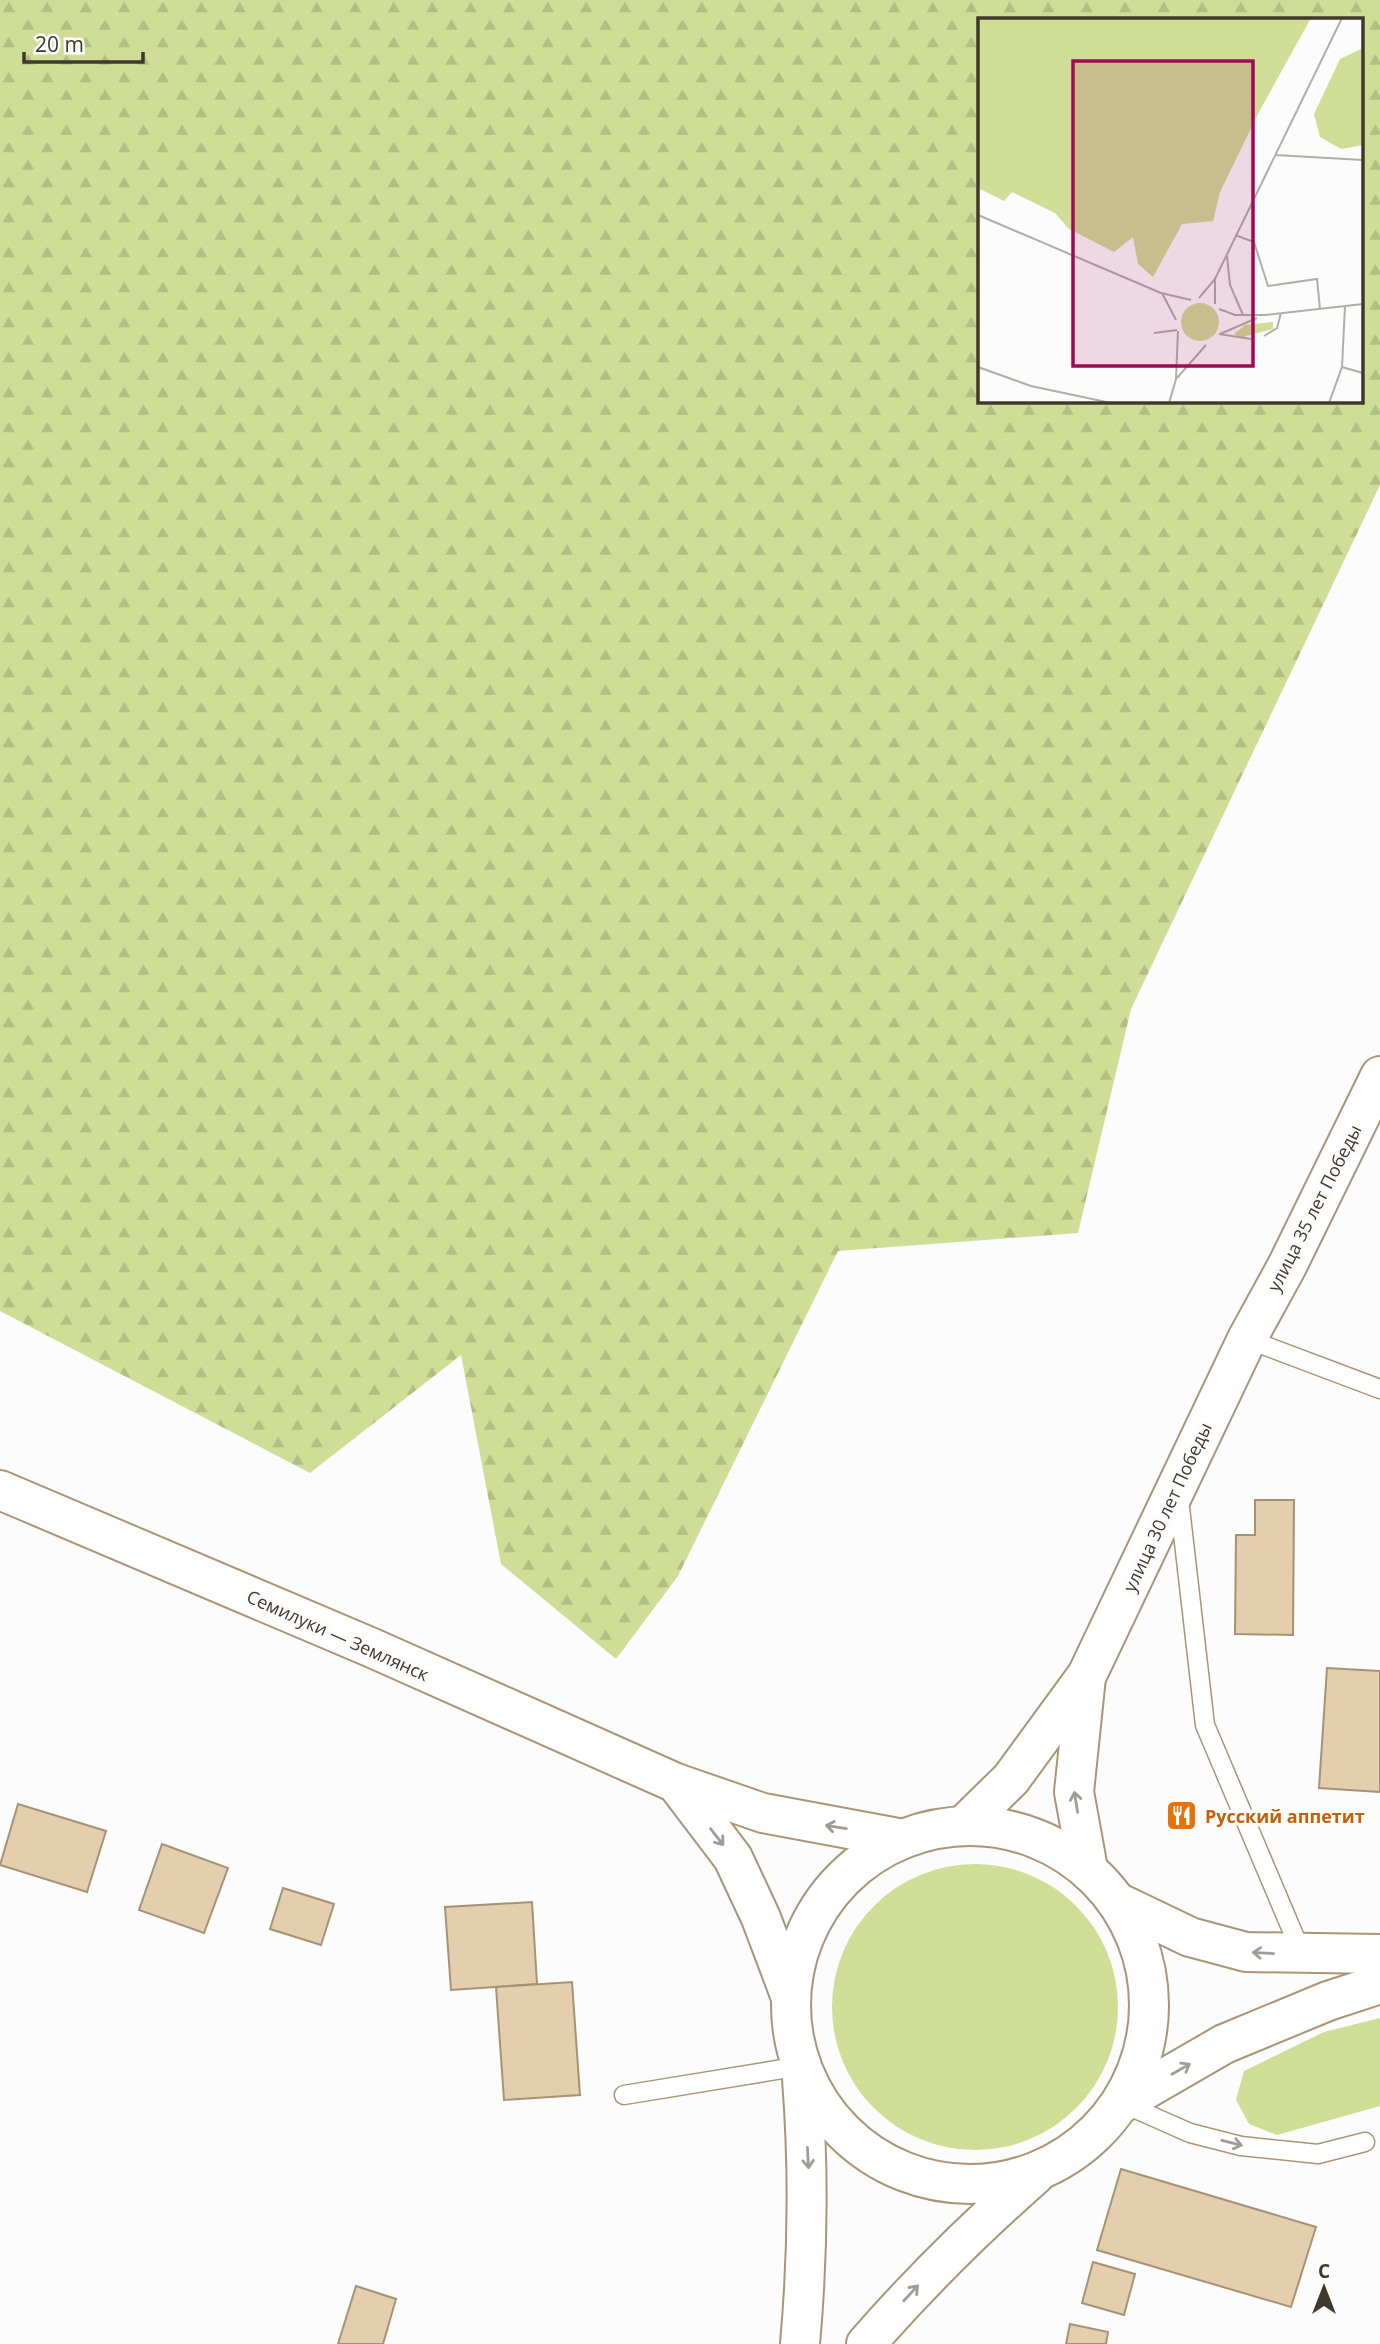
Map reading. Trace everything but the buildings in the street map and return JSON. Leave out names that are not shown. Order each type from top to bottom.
[{"type":"main road","name":"улица 35 лет Победы","points":[[1247,1339],[1287,1266],[1380,1076]]},
{"type":"main road","name":"улица 30 лет Победы","points":[[1087,1675],[1247,1339]]},
{"type":"main road","name":"Семилуки — Землянск","points":[[0,1490],[370,1647],[676,1783],[763,1813],[903,1839]]},
{"type":"main road","points":[[964,1825],[1011,1779],[1087,1675]]},
{"type":"main road","points":[[1087,1675],[1074,1792],[1088,1869]]},
{"type":"main road","points":[[676,1783],[733,1858],[761,1918],[790,1996]]},
{"type":"main road","points":[[800,2344],[806,2276],[808,2165],[801,2066],[792,2032],[790,1996],[799,1949],[820,1906],[852,1870],[903,1839],[927,1831],[964,1825],[1009,1829],[1051,1844],[1088,1869],[1119,1903],[1142,1951],[1151,2003],[1144,2055],[1122,2103],[1085,2144],[1038,2173],[930,2273],[866,2344]]},
{"type":"main road","points":[[1119,1903],[1190,1937],[1246,1952],[1380,1955]]},
{"type":"main road","points":[[1122,2103],[1224,2044],[1328,2001],[1380,1984]]},
{"type":"main road","points":[[801,2066],[828,2117],[871,2156],[913,2175],[924,2179],[981,2185],[1038,2173]]},
{"type":"lane","points":[[1247,1339],[1380,1389]]},
{"type":"lane","points":[[1177,1485],[1205,1725],[1303,1955]]},
{"type":"lane","points":[[624,2095],[801,2066]]},
{"type":"lane","points":[[1122,2103],[1190,2133],[1241,2146],[1318,2154],[1365,2142]]},
{"type":"green space","points":[[0,0],[1380,0],[1380,485],[1131,1009],[1078,1233],[838,1251],[678,1576],[616,1659],[501,1564],[461,1355],[310,1473],[0,1311]]},
{"type":"green space","points":[[975,1864],[1003,1867],[1030,1875],[1054,1888],[1076,1906],[1094,1928],[1107,1952],[1115,1979],[1118,2007],[1115,2035],[1107,2062],[1094,2086],[1076,2108],[1054,2126],[1030,2139],[1003,2147],[975,2150],[947,2147],[920,2139],[896,2126],[874,2108],[856,2086],[843,2062],[835,2035],[832,2007],[835,1979],[843,1952],[856,1928],[874,1906],[896,1888],[920,1875],[947,1867]]},
{"type":"green space","points":[[1380,2018],[1380,2106],[1277,2135],[1249,2124],[1236,2100],[1244,2071],[1324,2032]]},
{"type":"place","name":"Русский аппетит","points":[[1182,1816]]}]
